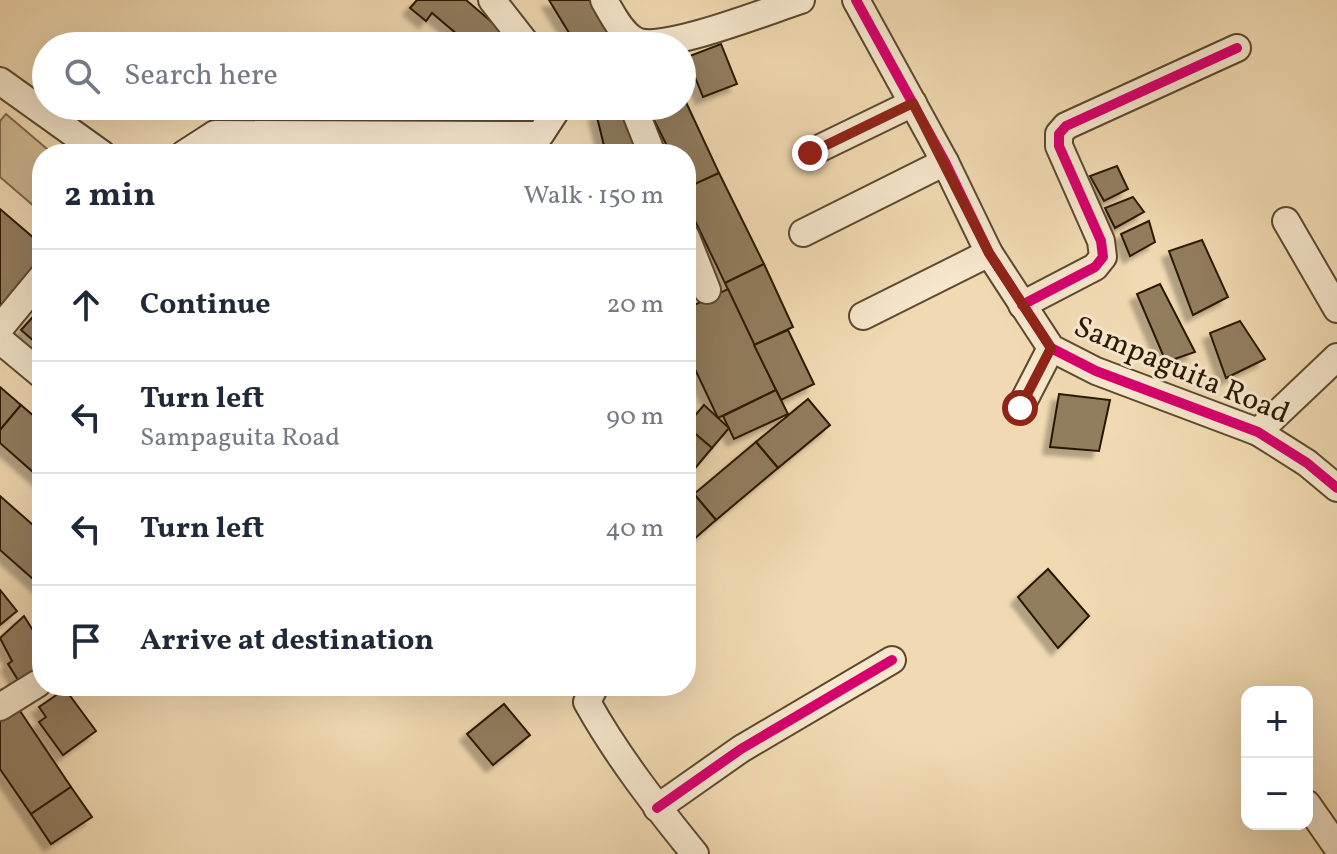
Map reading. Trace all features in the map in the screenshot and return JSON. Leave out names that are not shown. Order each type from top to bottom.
[{"type":"street","points":[[492,0],[517,32]]},
{"type":"street","points":[[604,0],[618,25],[627,32]]},
{"type":"street","points":[[691,32],[743,9],[801,0]]},
{"type":"street","name":"Sampaguita Road","points":[[856,0],[945,162],[989,253],[1051,348],[1096,371],[1258,432],[1307,463],[1337,488]]},
{"type":"street","points":[[1022,305],[1095,267],[1103,257],[1101,241],[1059,146],[1059,134],[1066,126],[1237,48]]},
{"type":"street","points":[[0,81],[32,104]]},
{"type":"street","points":[[810,153],[913,103]]},
{"type":"street","points":[[54,120],[88,144]]},
{"type":"street","points":[[200,144],[215,134],[540,135],[550,120]]},
{"type":"street","points":[[639,120],[648,144]]},
{"type":"street","points":[[803,233],[945,162]]},
{"type":"street","points":[[1286,221],[1337,309]]},
{"type":"street","points":[[863,316],[989,253]]},
{"type":"street","points":[[696,262],[707,290]]},
{"type":"street","points":[[0,328],[32,289]]},
{"type":"street","points":[[0,340],[32,367]]},
{"type":"street","points":[[1020,408],[1051,348]]},
{"type":"street","points":[[1258,432],[1337,357]]},
{"type":"street","points":[[657,808],[741,749],[892,660]]},
{"type":"street","points":[[0,707],[32,687]]},
{"type":"street","points":[[590,696],[587,702],[657,808],[695,854]]},
{"type":"street","points":[[1313,813],[1337,847]]},
{"type":"shaded area","points":[[6,114],[41,144],[32,144],[32,204],[0,177],[0,121]]},
{"type":"building","points":[[417,0],[466,0],[504,32],[454,32],[432,13],[426,21],[410,8]]},
{"type":"building","points":[[549,0],[593,0],[613,32],[568,32]]},
{"type":"building","points":[[721,44],[737,84],[703,97],[696,80],[696,54]]},
{"type":"building","points":[[598,120],[629,120],[636,144],[604,144]]},
{"type":"building","points":[[654,120],[694,120],[719,173],[696,184],[696,144],[666,144]]},
{"type":"building","points":[[1117,166],[1128,189],[1104,201],[1090,176]]},
{"type":"building","points":[[719,173],[764,264],[725,283],[696,223],[696,183]]},
{"type":"building","points":[[1133,197],[1144,212],[1115,228],[1105,208]]},
{"type":"building","points":[[0,209],[32,236],[32,274],[0,311]]},
{"type":"building","points":[[1149,221],[1155,242],[1130,256],[1121,234]]},
{"type":"building","points":[[1202,240],[1228,297],[1193,315],[1169,251]]},
{"type":"building","points":[[764,264],[793,327],[754,345],[725,283]]},
{"type":"building","points":[[1160,284],[1195,352],[1166,362],[1137,294]]},
{"type":"building","points":[[728,289],[776,390],[718,418],[696,371],[696,304]]},
{"type":"building","points":[[32,318],[32,339],[21,330]]},
{"type":"building","points":[[1240,321],[1265,359],[1226,378],[1210,333]]},
{"type":"building","points":[[788,330],[814,384],[781,400],[754,345]]},
{"type":"building","points":[[0,387],[21,405],[0,430]]},
{"type":"building","points":[[776,390],[788,414],[734,439],[723,416]]},
{"type":"building","points":[[1059,394],[1110,400],[1099,451],[1050,447]]},
{"type":"building","points":[[808,399],[830,425],[778,468],[756,442]]},
{"type":"building","points":[[21,405],[32,414],[32,471],[0,443],[0,430]]},
{"type":"building","points":[[704,405],[729,428],[712,448],[696,434],[696,414]]},
{"type":"building","points":[[696,434],[712,448],[696,467]]},
{"type":"building","points":[[756,442],[778,468],[716,520],[696,492]]},
{"type":"building","points":[[0,496],[32,524],[32,578],[0,550]]},
{"type":"building","points":[[696,496],[716,520],[696,537]]},
{"type":"building","points":[[1048,569],[1089,616],[1058,648],[1018,597]]},
{"type":"building","points":[[0,590],[17,611],[0,625]]},
{"type":"building","points":[[24,616],[32,629],[32,671],[18,680],[8,664],[12,661],[0,638]]},
{"type":"building","points":[[55,696],[70,696],[96,731],[63,755],[39,722],[46,717],[39,707]]},
{"type":"building","points":[[504,704],[530,735],[493,765],[467,734]]},
{"type":"building","points":[[16,705],[71,787],[31,814],[0,769],[0,716]]},
{"type":"building","points":[[71,787],[92,817],[51,844],[31,814]]},
{"type":"cycle path","points":[[856,0],[945,162],[989,253],[1051,348],[1096,371],[1258,432],[1307,463],[1337,488]]},
{"type":"cycle path","points":[[1022,305],[1095,267],[1103,257],[1101,241],[1059,146],[1059,134],[1066,126],[1237,48]]},
{"type":"cycle path","points":[[657,808],[741,749],[892,660]]},
{"type":"route","points":[[810,153],[913,103],[989,253],[1051,348],[1020,408]]}]
